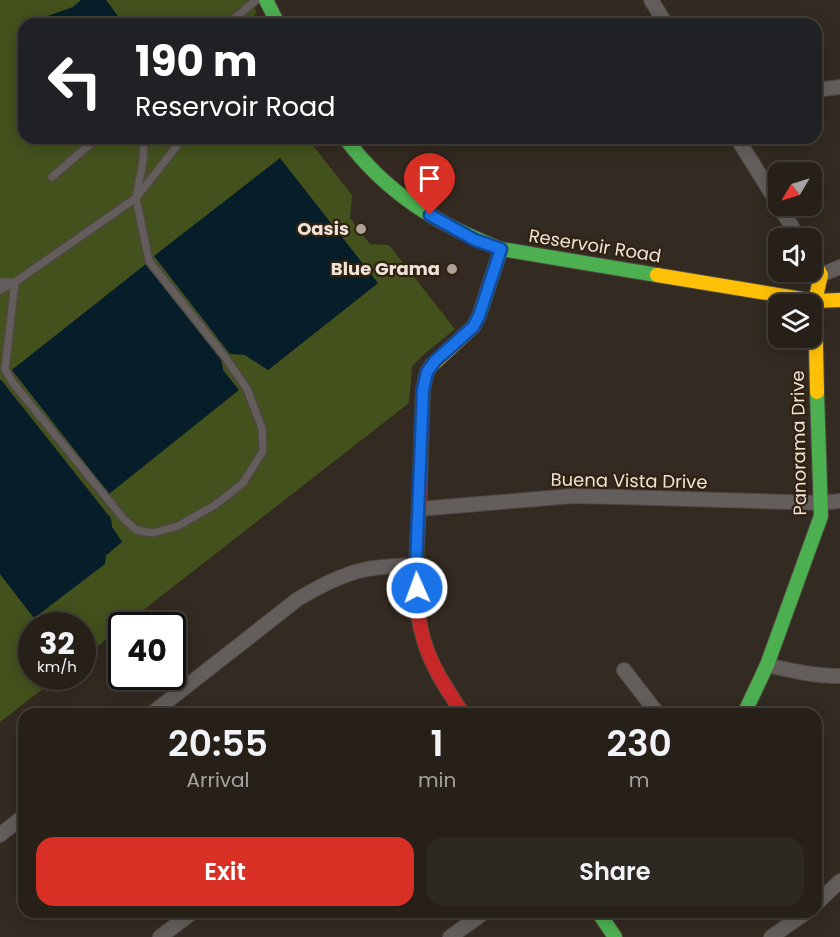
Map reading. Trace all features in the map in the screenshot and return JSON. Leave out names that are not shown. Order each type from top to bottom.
[{"type":"street","points":[[266,0],[273,18]]},
{"type":"street","points":[[651,0],[662,18]]},
{"type":"street","points":[[822,89],[840,87]]},
{"type":"street","name":"Reservoir Road","points":[[350,144],[376,176],[403,197],[444,224],[475,240],[501,249],[773,294]]},
{"type":"street","points":[[741,144],[793,228]]},
{"type":"street","points":[[458,708],[432,662],[423,639],[418,612],[416,565],[423,390],[427,372],[435,361],[473,327],[479,316],[501,249]]},
{"type":"street","points":[[822,274],[840,267]]},
{"type":"street","name":"Reservoir Road","points":[[822,301],[840,300]]},
{"type":"street","name":"Panorama Drive","points":[[747,708],[767,664],[821,516],[816,348]]},
{"type":"street","name":"Buena Vista Drive","points":[[418,509],[572,496],[821,503],[840,501]]},
{"type":"street","points":[[159,708],[298,599],[320,586],[364,570],[416,565]]},
{"type":"street","points":[[767,664],[802,673],[840,676]]},
{"type":"street","points":[[624,670],[653,708]]},
{"type":"street","points":[[0,835],[18,821]]},
{"type":"street","points":[[822,898],[840,881]]},
{"type":"street","points":[[160,937],[185,918]]},
{"type":"street","points":[[450,937],[477,918]]},
{"type":"street","points":[[602,918],[615,937]]},
{"type":"street","points":[[771,937],[798,918]]},
{"type":"lane","points":[[235,18],[256,0]]},
{"type":"lane","points":[[52,177],[90,144]]},
{"type":"lane","points":[[15,282],[5,369],[13,383],[123,518],[136,530],[153,533],[178,526],[215,505],[243,483],[263,451],[262,428],[247,389],[150,261],[136,198],[144,144]]},
{"type":"lane","points":[[0,290],[136,198],[178,144]]},
{"type":"lane","points":[[0,282],[15,282]]},
{"type":"green space","points":[[0,0],[250,0],[257,13],[251,18],[18,18],[18,144],[312,144],[352,195],[350,218],[370,244],[389,245],[455,329],[412,367],[409,403],[140,612],[108,612],[108,637],[96,647],[96,612],[41,612],[122,542],[112,527],[111,518],[0,380]],"holes":[[[146,264],[221,358],[223,370],[110,493],[12,370]],[[378,283],[268,370],[245,355]]]},
{"type":"green space","points":[[0,574],[29,612],[18,612],[18,690],[41,690],[0,722]]},
{"type":"water","points":[[81,0],[106,0],[120,18],[42,18],[73,7]]},
{"type":"water","points":[[280,158],[378,283],[268,370],[245,355],[230,354],[154,256]]},
{"type":"water","points":[[146,264],[221,358],[223,370],[239,390],[109,494],[12,370]]},
{"type":"water","points":[[1,380],[111,519],[112,527],[122,542],[106,555],[105,564],[42,612],[29,612],[0,574]]},
{"type":"traffic: fast","points":[[266,0],[275,18]]},
{"type":"traffic: fast","points":[[350,144],[378,175],[415,205],[456,229],[501,249],[657,275]]},
{"type":"traffic: fast","points":[[747,708],[767,665],[821,516],[817,392]]},
{"type":"traffic: fast","points":[[602,918],[615,937]]},
{"type":"traffic: slow","points":[[432,365],[473,327],[479,316],[501,249]]},
{"type":"traffic: slow","points":[[657,275],[815,301],[840,300]]},
{"type":"traffic: slow","points":[[817,392],[815,301],[819,282]]},
{"type":"traffic: jam","points":[[432,365],[427,372],[423,390],[416,559],[417,609],[431,661],[459,708]]},
{"type":"place","name":"Oasis","points":[[361,229]]},
{"type":"place","name":"Blue Grama","points":[[452,269]]},
{"type":"route","points":[[417,588],[423,390],[427,372],[435,361],[473,327],[479,316],[501,249],[475,240],[430,215]]}]
